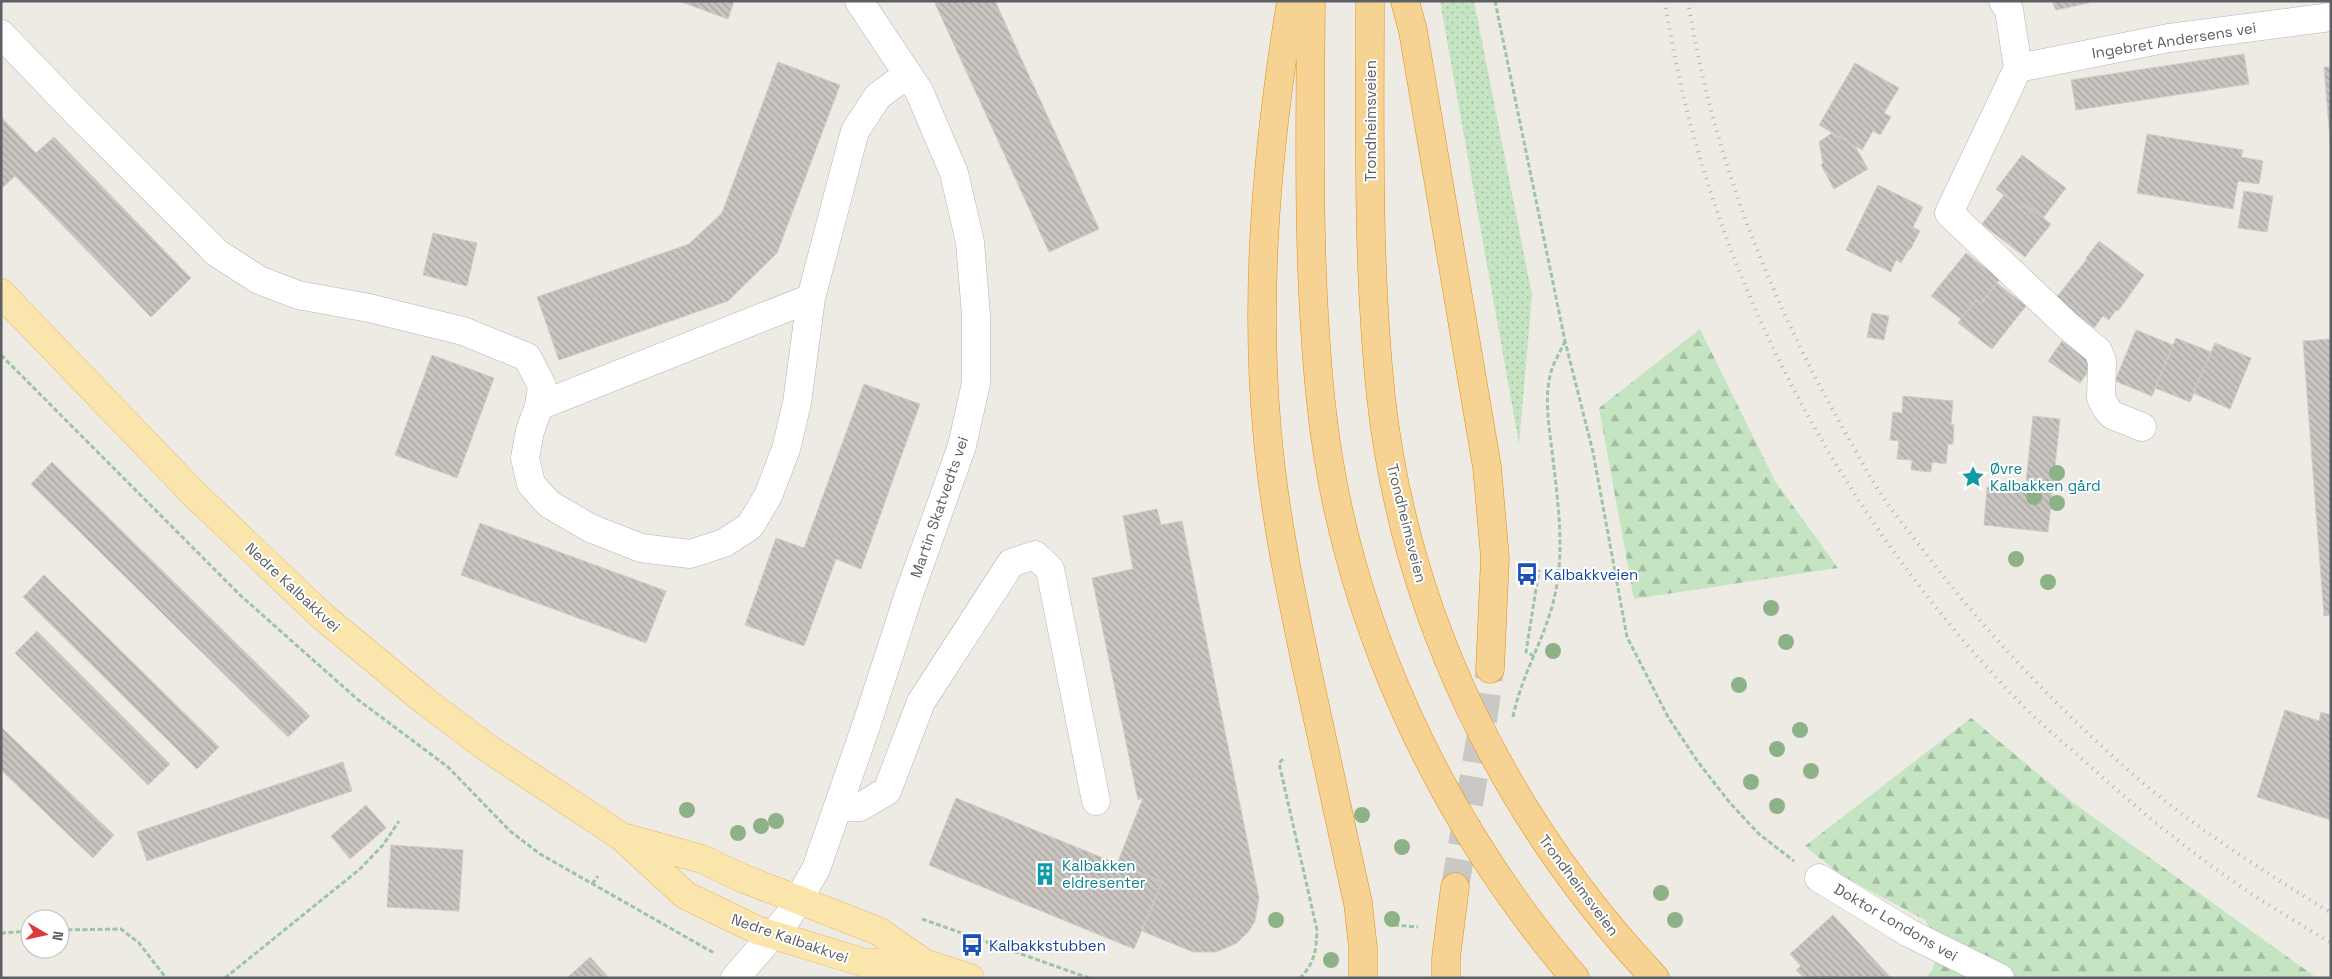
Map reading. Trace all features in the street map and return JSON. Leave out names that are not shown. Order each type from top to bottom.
[{"type":"highway","points":[[1291,1],[1277,91],[1267,187],[1261,277],[1267,430],[1277,516],[1291,595],[1358,903],[1363,948],[1363,978]]},
{"type":"highway","points":[[1311,1],[1309,227],[1314,321],[1321,406],[1334,486],[1351,558],[1371,621],[1394,682],[1423,749],[1465,828],[1499,881],[1575,978]]},
{"type":"highway","name":"Trondheimsveien","points":[[1370,1],[1371,227],[1381,398],[1392,471],[1426,598],[1445,652],[1473,716],[1508,782],[1543,839],[1591,906],[1655,978]]},
{"type":"highway","points":[[1405,1],[1413,31],[1487,467],[1495,558],[1490,669]]},
{"type":"highway","points":[[1446,978],[1446,958],[1454,887]]},
{"type":"main road","name":"Nedre Kalbakkvei","points":[[1,293],[194,494],[321,615],[426,702],[486,747],[622,837],[685,895],[726,917],[774,935],[864,963],[924,963]]},
{"type":"main road","name":"Nedre Kalbakkvei","points":[[622,837],[702,859],[742,878],[878,931],[924,963],[961,976]]},
{"type":"street","name":"Martin Skatvedts vei","points":[[798,900],[816,868],[839,807],[909,594],[962,446],[976,382],[976,315],[970,242],[954,173],[919,91],[859,1]]},
{"type":"street","points":[[2003,1],[2009,10],[2018,68],[1950,213],[2067,325],[2098,351],[2102,361],[2101,398],[2106,408],[2112,415],[2142,427]]},
{"type":"street","name":"Ingebret Andersens vei","points":[[2018,68],[2169,38],[2331,17]]},
{"type":"street","points":[[1,34],[75,112],[217,253],[259,280],[298,295],[368,308],[463,331],[527,357],[542,386],[539,406],[530,431],[525,458],[530,484],[549,504],[590,528],[641,548],[690,554],[724,543],[750,526],[768,496],[786,449],[798,403],[811,298],[855,132],[878,96],[908,74]]},
{"type":"street","points":[[539,406],[811,298]]},
{"type":"street","points":[[839,807],[860,807],[888,791],[921,702],[1011,563],[1036,555],[1050,569],[1096,801]]},
{"type":"street","name":"Doktor Londons vei","points":[[1820,878],[1909,934],[2000,978]]},
{"type":"street","points":[[735,978],[774,935],[798,900]]},
{"type":"path","points":[[1495,1],[1565,341],[1593,452],[1627,637],[1668,717],[1698,762],[1730,803],[1759,834],[1820,878]]},
{"type":"path","points":[[1512,723],[1516,700],[1549,619],[1558,576],[1559,514],[1548,395],[1551,372],[1565,341]]},
{"type":"path","points":[[1534,656],[1526,652],[1539,570]]},
{"type":"path","points":[[1283,759],[1280,763],[1317,930],[1316,956],[1308,971],[1300,978]]},
{"type":"path","points":[[225,978],[360,869],[383,845],[399,822]]},
{"type":"path","points":[[592,884],[598,876]]},
{"type":"path","points":[[1390,925],[1425,927]]},
{"type":"path","points":[[70,930],[121,929],[139,943],[166,978]]},
{"type":"path","points":[[1,933],[20,932]]},
{"type":"green space","points":[[1440,1],[1474,1],[1532,295],[1519,444]]},
{"type":"green space","points":[[1700,329],[1775,481],[1838,568],[1634,599],[1599,408]]},
{"type":"green space","points":[[1971,718],[2072,802],[2317,978],[1925,978],[1932,971],[1940,946],[1925,920],[1841,875],[1805,846]]},
{"type":"building","points":[[679,1],[734,1],[728,19]]},
{"type":"building","points":[[934,1],[995,1],[1099,229],[1049,252]]},
{"type":"building","points":[[2052,1],[2088,1],[2089,3],[2056,10]]},
{"type":"building","points":[[2244,54],[2249,84],[2076,110],[2071,80]]},
{"type":"building","points":[[778,62],[840,85],[777,253],[728,301],[559,360],[537,297],[689,244],[722,213]]},
{"type":"building","points":[[1855,63],[1899,88],[1884,113],[1891,117],[1880,135],[1873,131],[1862,150],[1819,125]]},
{"type":"building","points":[[2324,67],[2331,67],[2331,151]]},
{"type":"building","points":[[1,117],[36,153],[54,137],[191,278],[151,317],[15,176],[1,189]]},
{"type":"building","points":[[1832,133],[1855,146],[1868,169],[1834,189],[1821,165],[1823,163],[1819,142]]},
{"type":"building","points":[[2147,134],[2243,150],[2241,157],[2263,161],[2259,184],[2238,181],[2233,209],[2137,193]]},
{"type":"building","points":[[2022,155],[2066,188],[2043,218],[2025,204],[2021,209],[1996,189]]},
{"type":"building","points":[[1878,185],[1923,207],[1913,227],[1920,231],[1901,263],[1896,260],[1891,272],[1846,250]]},
{"type":"building","points":[[2244,191],[2273,196],[2267,232],[2238,228]]},
{"type":"building","points":[[2004,195],[2021,209],[2025,204],[2051,224],[2025,257],[1982,224]]},
{"type":"building","points":[[433,233],[477,243],[467,286],[423,275]]},
{"type":"building","points":[[2099,241],[2144,275],[2118,311],[2116,310],[2109,320],[2103,316],[2094,328],[2055,299]]},
{"type":"building","points":[[1966,253],[2000,279],[1981,303],[1977,299],[1961,319],[1931,296]]},
{"type":"building","points":[[1997,283],[2026,306],[1992,349],[1958,323],[1977,299],[1981,303]]},
{"type":"building","points":[[1872,313],[1889,316],[1884,340],[1867,337]]},
{"type":"building","points":[[2136,330],[2173,345],[2152,396],[2115,381]]},
{"type":"building","points":[[2176,338],[2211,352],[2190,402],[2155,388]]},
{"type":"building","points":[[2331,339],[2331,615],[2324,616],[2303,341]]},
{"type":"building","points":[[2062,341],[2094,363],[2080,383],[2048,361]]},
{"type":"building","points":[[2215,343],[2251,358],[2230,409],[2193,393]]},
{"type":"building","points":[[432,355],[494,378],[457,478],[395,455]]},
{"type":"building","points":[[864,384],[920,404],[861,569],[836,559],[804,646],[745,625],[776,538],[804,548]]},
{"type":"building","points":[[1903,396],[1953,401],[1951,424],[1954,425],[1953,444],[1948,444],[1946,464],[1932,462],[1931,472],[1911,470],[1912,460],[1897,459],[1899,441],[1890,440],[1893,412],[1902,413]]},
{"type":"building","points":[[2033,416],[2060,419],[2048,532],[1984,525],[1987,487],[2025,491]]},
{"type":"building","points":[[52,462],[310,716],[288,737],[31,484]]},
{"type":"building","points":[[1157,509],[1161,525],[1182,521],[1259,898],[1255,921],[1249,931],[1237,943],[1216,952],[1193,952],[1142,931],[1162,882],[1117,864],[1143,798],[1138,800],[1092,578],[1133,569],[1123,516]]},
{"type":"building","points":[[480,523],[666,591],[646,643],[461,575]]},
{"type":"building","points":[[44,575],[219,747],[197,769],[23,597]]},
{"type":"building","points":[[37,631],[170,764],[148,785],[15,653]]},
{"type":"building","points":[[2285,710],[2319,721],[2321,712],[2331,715],[2331,820],[2257,797]]},
{"type":"building","points":[[1,727],[114,835],[93,858],[1,770]]},
{"type":"building","points":[[343,762],[352,791],[147,861],[137,832]]},
{"type":"building","name":"Kalbakken eldresenter","points":[[956,798],[1162,882],[1134,949],[929,865]]},
{"type":"building","points":[[366,805],[386,828],[350,859],[331,836]]},
{"type":"building","points":[[391,845],[463,850],[459,911],[387,907]]},
{"type":"building","points":[[1833,915],[1891,978],[1804,978],[1796,970],[1801,966],[1790,954]]},
{"type":"building","points":[[590,957],[609,978],[567,978]]},
{"type":"tunnel","points":[[1455,887],[1490,669]]},
{"type":"railway","points":[[1665,1],[1684,100],[1712,197],[1748,292],[1791,384],[1841,472],[1897,556],[1959,636],[2027,710],[2047,728],[2131,802],[2202,859],[2247,891],[2331,943]]},
{"type":"railway","points":[[1688,1],[1712,114],[1728,170],[1747,225],[1769,278],[1818,383],[1876,487],[1972,611],[2024,669],[2079,725],[2136,777],[2206,832],[2331,913]]},
{"type":"place","name":"Øvre Kalbakken gård","points":[[1973,477]]},
{"type":"place","name":"Kalbakkveien","points":[[1527,574]]},
{"type":"place","name":"Kalbakken eldresenter","points":[[1045,874]]},
{"type":"place","name":"Kalbakkstubben","points":[[972,945]]}]
